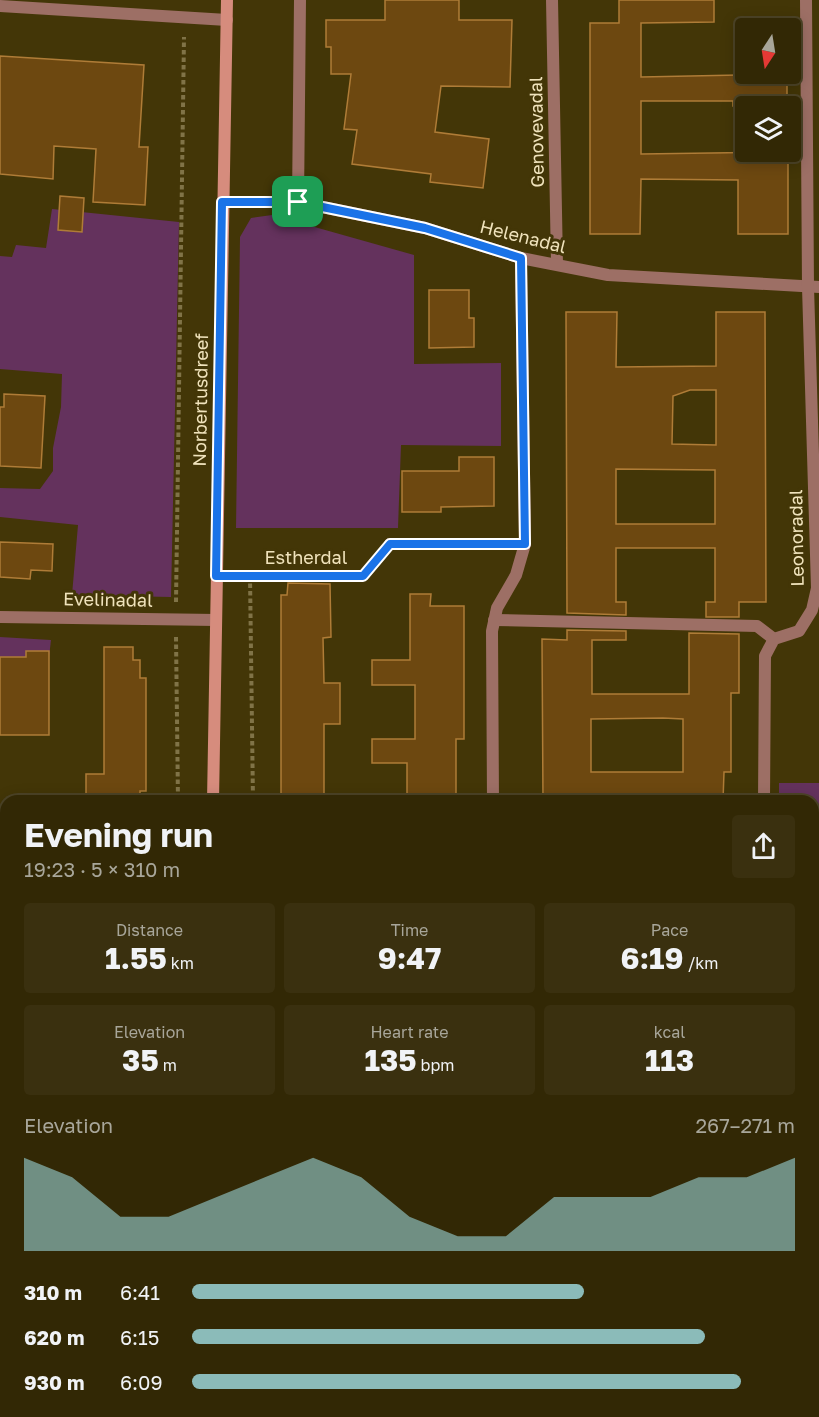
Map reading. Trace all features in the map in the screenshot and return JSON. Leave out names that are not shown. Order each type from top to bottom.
[{"type":"street","name":"Norbertusdreef","points":[[213,795],[227,0]]},
{"type":"street","points":[[298,202],[300,0]]},
{"type":"street","name":"Genovevadal","points":[[552,0],[557,264]]},
{"type":"street","name":"Leonoradal","points":[[774,639],[799,631],[812,610],[817,588],[806,0]]},
{"type":"street","points":[[0,6],[227,20]]},
{"type":"street","name":"Helenadal","points":[[222,202],[298,202],[425,228],[521,258],[608,275],[813,287]]},
{"type":"street","points":[[493,795],[492,631],[497,608],[516,575],[525,544],[521,258]]},
{"type":"street","points":[[390,544],[525,544]]},
{"type":"street","name":"Evelinadal","points":[[0,617],[216,620]]},
{"type":"street","points":[[494,620],[757,626],[774,639],[765,656],[764,795]]},
{"type":"path","name":"Norbertusdreef","points":[[178,795],[176,619],[184,18]]},
{"type":"path","name":"Estherdal","points":[[216,576],[363,576],[390,544]]},
{"type":"path","points":[[250,576],[253,795]]},
{"type":"shaded area","points":[[52,209],[179,222],[171,597],[72,595],[78,525],[0,517],[0,488],[40,489],[53,471],[53,448],[61,407],[62,374],[0,369],[0,256],[12,257],[16,245],[46,248]]},
{"type":"shaded area","points":[[272,215],[414,255],[414,364],[501,363],[501,446],[401,445],[398,528],[236,528],[240,237],[251,218]]},
{"type":"shaded area","points":[[0,637],[51,640],[48,666],[0,662]]},
{"type":"shaded area","points":[[779,783],[819,783],[819,795],[779,795]]},
{"type":"building","points":[[385,0],[459,0],[459,20],[512,20],[510,87],[441,86],[435,132],[489,139],[483,188],[430,182],[431,174],[352,164],[357,130],[344,129],[351,74],[331,74],[331,47],[326,47],[326,20],[385,20]]},
{"type":"building","points":[[619,0],[714,0],[714,22],[641,23],[641,77],[735,75],[735,84],[787,84],[787,96],[735,96],[735,106],[733,106],[733,101],[641,101],[641,154],[735,153],[735,162],[788,162],[788,234],[738,234],[738,180],[641,179],[640,234],[590,234],[590,23],[619,23]]},
{"type":"building","points":[[0,56],[144,65],[139,147],[148,147],[145,205],[93,202],[96,149],[54,146],[53,179],[0,174]]},
{"type":"building","points":[[60,196],[84,198],[82,232],[58,230]]},
{"type":"building","points":[[429,290],[469,290],[469,318],[474,318],[474,347],[429,348]]},
{"type":"building","points":[[566,312],[617,312],[616,367],[716,366],[716,312],[765,312],[766,602],[739,602],[739,617],[706,617],[706,602],[715,602],[715,548],[616,548],[616,602],[626,602],[626,615],[567,613]],"holes":[[[690,390],[716,390],[716,445],[672,444],[673,396]],[[616,469],[715,470],[715,524],[616,524]]]},
{"type":"building","points":[[4,394],[45,396],[41,468],[0,466],[0,407],[4,407]]},
{"type":"building","points":[[459,457],[494,457],[494,506],[441,507],[441,512],[402,512],[402,471],[459,471]]},
{"type":"building","points":[[0,542],[53,544],[52,571],[31,570],[30,579],[0,577]]},
{"type":"building","points":[[288,583],[330,584],[331,637],[323,638],[324,683],[340,683],[340,724],[324,724],[324,795],[281,794],[281,595],[287,595]]},
{"type":"building","points":[[410,594],[431,594],[430,606],[464,606],[464,739],[456,739],[456,795],[407,795],[407,763],[372,763],[372,739],[415,739],[415,685],[372,685],[372,660],[410,660]]},
{"type":"building","points":[[567,630],[626,631],[626,640],[592,640],[592,694],[689,694],[689,633],[739,634],[739,693],[731,693],[731,772],[724,772],[723,795],[543,795],[542,639],[567,640]],"holes":[[[591,719],[683,719],[683,772],[591,772]]]},
{"type":"building","points":[[104,647],[133,647],[133,660],[140,660],[140,678],[146,678],[146,791],[140,791],[140,795],[86,795],[86,774],[104,774]]},
{"type":"building","points":[[26,651],[49,651],[49,735],[0,735],[0,657],[26,657]]},
{"type":"route","points":[[222,202],[298,202],[425,228],[521,258],[525,544],[390,544],[363,576],[216,576],[222,202]]}]
